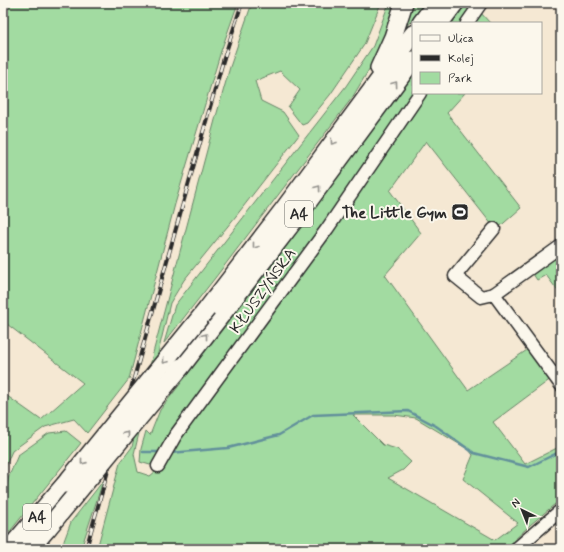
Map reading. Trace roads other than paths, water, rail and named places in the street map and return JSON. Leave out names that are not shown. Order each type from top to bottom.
[{"type":"highway","points":[[356,111],[393,37],[404,3]]},
{"type":"highway","points":[[422,22],[436,3]]},
{"type":"highway","points":[[441,22],[455,3]]},
{"type":"highway","name":"A4","points":[[9,549],[65,484],[207,309],[412,35]]},
{"type":"highway","name":"A4","points":[[30,549],[181,366],[297,217],[412,61]]},
{"type":"street","points":[[468,22],[481,3]]},
{"type":"street","name":"KŁUSZYŃSKA","points":[[158,466],[175,436],[327,229],[419,94]]},
{"type":"street","points":[[494,229],[455,276],[481,297],[494,294],[561,246]]},
{"type":"street","points":[[494,294],[561,385]]},
{"type":"street","points":[[516,549],[561,510]]},
{"type":"waterway","points":[[170,453],[228,448],[279,435],[313,415],[408,411],[436,426],[474,453],[529,467],[561,451]]},
{"type":"waterway","points":[[143,452],[160,452]]},
{"type":"railway","points":[[86,549],[223,61],[242,3]]},
{"type":"place","name":"The Little Gym","points":[[460,212]]}]
